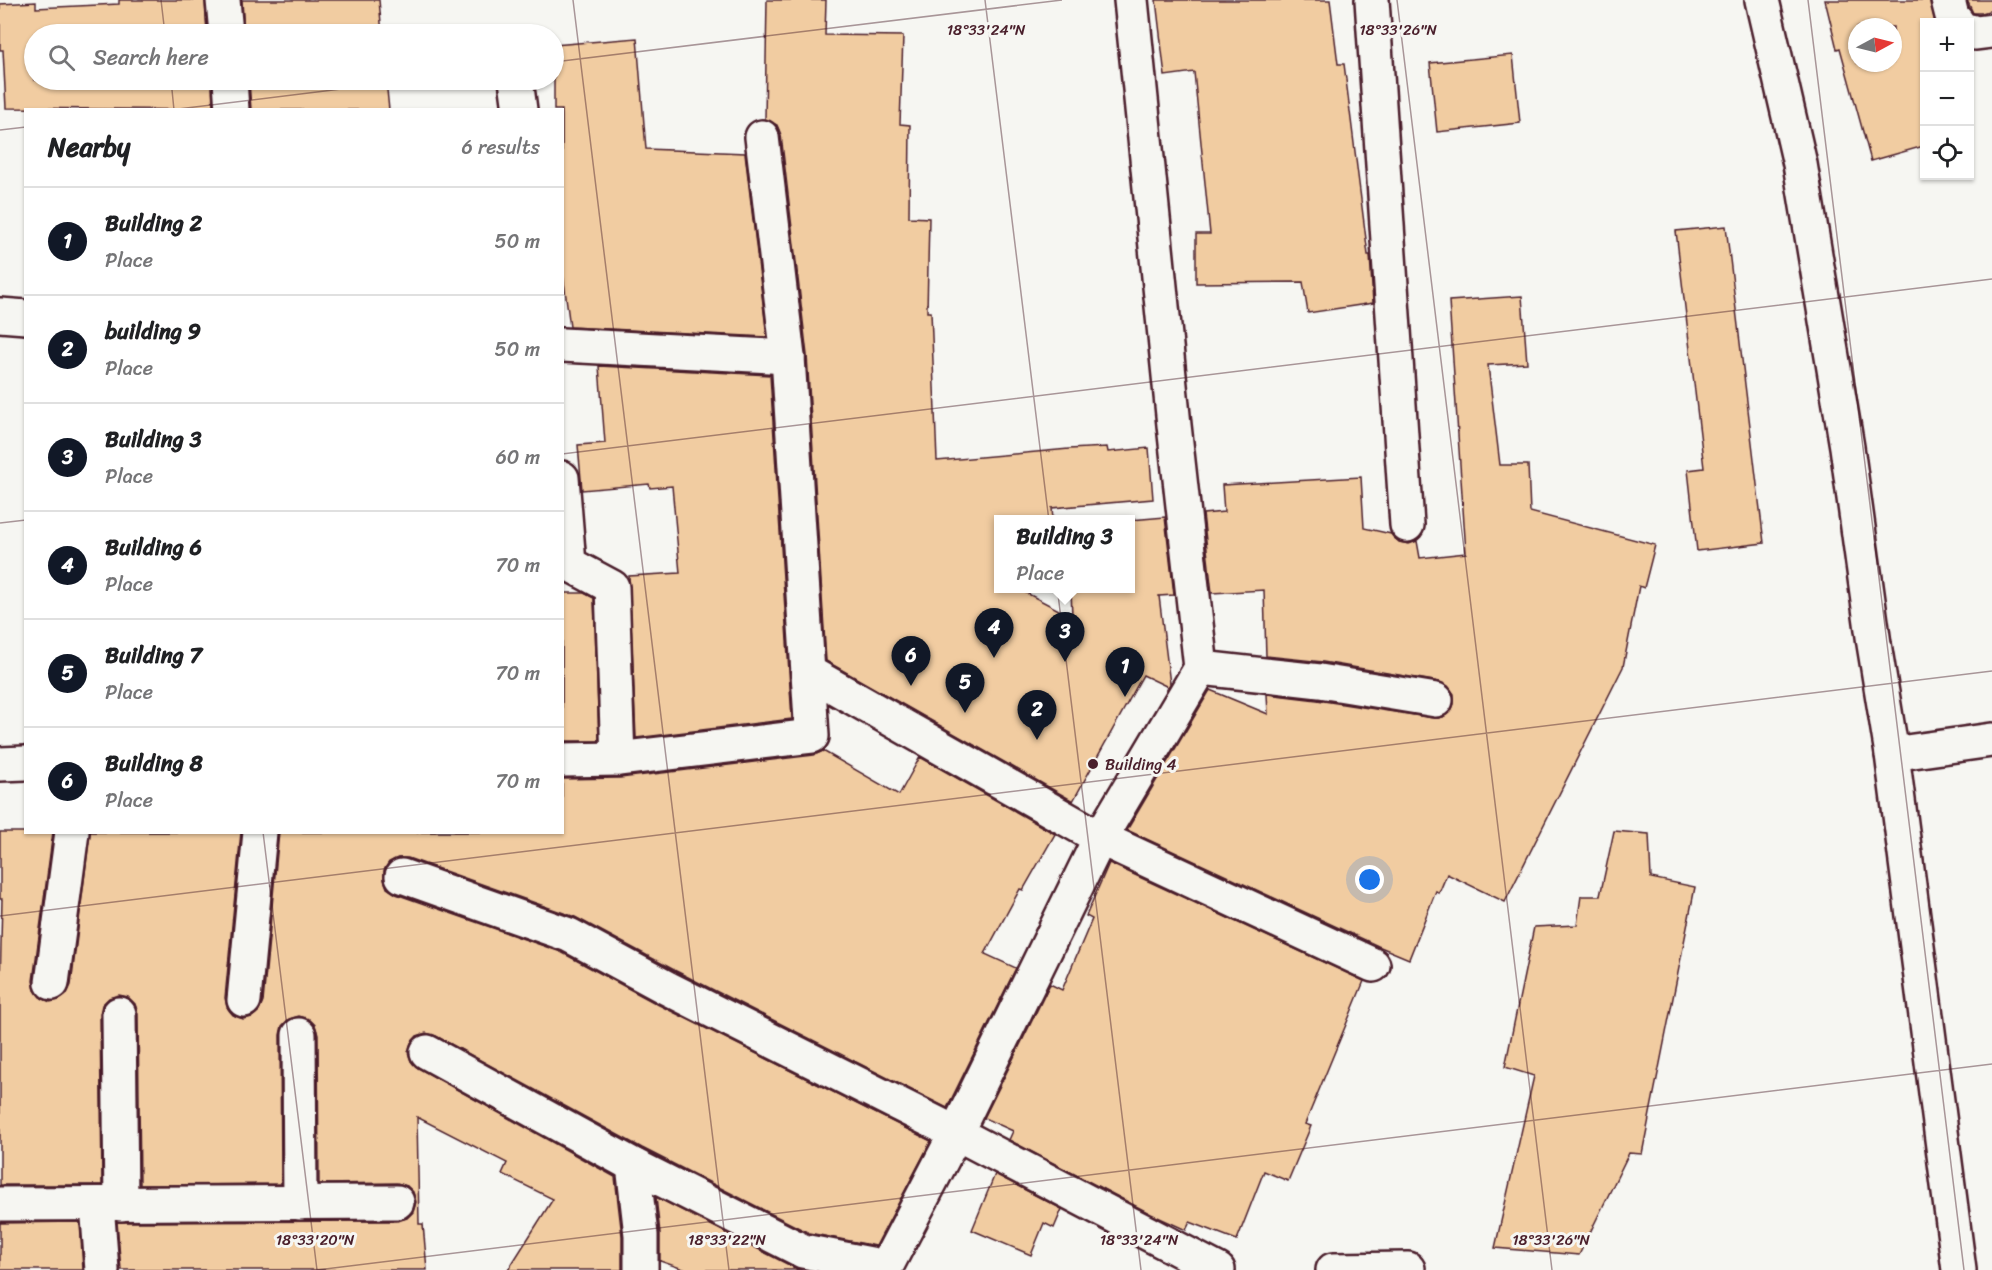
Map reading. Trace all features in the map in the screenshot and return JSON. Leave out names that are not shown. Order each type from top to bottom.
[{"type":"street","points":[[223,0],[225,24]]},
{"type":"street","points":[[427,1052],[633,1165],[803,1251],[886,1269],[956,1133],[1100,837],[1201,668],[1131,0]]},
{"type":"street","points":[[1372,0],[1407,525]]},
{"type":"street","points":[[1762,0],[1800,164],[1847,447],[1874,644],[1892,754],[1959,1270]]},
{"type":"street","points":[[1948,0],[1954,18]]},
{"type":"street","points":[[1974,32],[1992,31]]},
{"type":"street","points":[[231,90],[232,108]]},
{"type":"street","points":[[517,90],[520,108]]},
{"type":"street","points":[[564,760],[618,759],[812,736],[788,357],[762,137]]},
{"type":"street","points":[[0,315],[24,317]]},
{"type":"street","points":[[564,345],[788,357]]},
{"type":"street","points":[[564,503],[569,564],[612,587],[618,759]]},
{"type":"street","points":[[1201,668],[1320,681],[1436,700]]},
{"type":"street","points":[[808,672],[1100,837],[1373,965]]},
{"type":"street","points":[[1892,754],[1992,740]]},
{"type":"street","points":[[0,764],[24,763]]},
{"type":"street","points":[[52,983],[72,834]]},
{"type":"street","points":[[244,1000],[260,834]]},
{"type":"street","points":[[402,876],[569,934],[667,988],[956,1133],[1218,1270]]},
{"type":"street","points":[[102,1270],[109,1204],[119,1014]]},
{"type":"street","points":[[299,1035],[300,1203]]},
{"type":"street","points":[[633,1165],[641,1235],[641,1270]]},
{"type":"street","points":[[0,1204],[397,1202]]},
{"type":"street","points":[[1333,1270],[1408,1269]]},
{"type":"building","points":[[119,0],[205,0],[206,24],[24,24],[24,90],[212,90],[213,108],[6,108],[3,50],[0,50],[0,4],[36,2],[36,8],[119,4]]},
{"type":"building","points":[[242,0],[379,0],[381,24],[243,24]]},
{"type":"building","points":[[767,0],[826,0],[825,35],[903,36],[900,124],[910,125],[909,217],[929,218],[927,312],[931,312],[937,461],[1069,449],[1107,447],[1108,452],[1149,448],[1153,499],[1052,508],[1053,515],[994,515],[994,593],[1026,593],[1072,617],[1071,593],[1135,593],[1135,520],[1165,517],[1174,595],[1159,596],[1170,684],[1168,687],[1143,675],[1073,801],[826,661],[807,355],[781,135],[777,125],[765,119]]},
{"type":"building","points":[[1156,0],[1330,0],[1338,64],[1344,64],[1368,255],[1370,255],[1373,303],[1308,313],[1303,282],[1196,283],[1196,234],[1210,234],[1194,72],[1165,76]]},
{"type":"building","points":[[1825,0],[1930,0],[1934,18],[1920,18],[1920,147],[1871,161],[1840,48],[1837,49]]},
{"type":"building","points":[[1967,0],[1992,0],[1992,10],[1973,13]]},
{"type":"building","points":[[637,38],[646,149],[745,153],[767,337],[570,327],[564,282],[564,108],[554,108],[554,90],[564,90],[564,44]]},
{"type":"building","points":[[1513,55],[1520,123],[1437,132],[1430,63]]},
{"type":"building","points":[[250,90],[387,90],[389,108],[251,108]]},
{"type":"building","points":[[1726,226],[1764,543],[1697,551],[1688,470],[1704,468],[1676,231]]},
{"type":"building","points":[[1522,296],[1527,363],[1488,365],[1500,465],[1528,465],[1530,512],[1655,545],[1644,588],[1639,586],[1623,667],[1505,902],[1447,874],[1439,893],[1436,891],[1409,959],[1127,830],[1210,690],[1268,714],[1267,694],[1433,718],[1443,717],[1451,711],[1454,694],[1448,686],[1440,682],[1323,662],[1266,656],[1264,590],[1212,593],[1203,514],[1224,512],[1222,485],[1361,477],[1364,528],[1391,534],[1399,542],[1409,544],[1417,541],[1420,558],[1466,553],[1449,301]]},
{"type":"building","points":[[599,366],[770,375],[792,719],[636,738],[629,576],[680,573],[672,486],[650,488],[649,484],[582,490],[578,445],[605,443]]},
{"type":"building","points":[[564,593],[584,593],[594,598],[599,741],[564,741]]},
{"type":"building","points":[[823,751],[899,795],[920,757],[1055,834],[1023,890],[1020,889],[985,954],[1016,968],[947,1108],[676,971],[575,917],[408,858],[398,858],[389,862],[384,870],[384,879],[387,888],[396,894],[561,952],[659,1005],[931,1141],[876,1246],[809,1233],[642,1148],[436,1036],[426,1033],[417,1036],[408,1052],[411,1061],[418,1068],[615,1177],[622,1236],[622,1270],[508,1270],[553,1199],[502,1174],[507,1163],[417,1117],[419,1224],[423,1224],[427,1270],[121,1270],[117,1222],[397,1221],[407,1218],[413,1212],[416,1202],[413,1192],[407,1186],[397,1183],[319,1184],[318,1035],[315,1025],[309,1019],[299,1016],[289,1019],[282,1026],[280,1035],[281,1184],[140,1185],[138,1014],[135,1004],[128,997],[119,995],[109,998],[102,1005],[100,1014],[102,1185],[0,1185],[2,899],[0,899],[0,832],[53,834],[33,981],[40,997],[50,1002],[66,995],[71,985],[90,834],[241,834],[225,998],[227,1007],[233,1015],[243,1019],[252,1017],[259,1011],[263,1002],[279,834],[564,834],[564,779],[620,778],[814,755]]},
{"type":"building","points":[[1614,831],[1649,834],[1651,878],[1695,887],[1642,1154],[1629,1153],[1579,1255],[1495,1248],[1534,1076],[1505,1067],[1534,927],[1577,925],[1581,896],[1600,896]]},
{"type":"building","points":[[1109,863],[1364,981],[1305,1124],[1311,1126],[1288,1181],[1264,1171],[1237,1240],[1190,1222],[1186,1230],[1151,1214],[1009,1140],[1013,1131],[984,1118],[1050,984],[1062,990],[1092,919],[1086,916]]},
{"type":"building","points":[[995,1174],[1062,1209],[1054,1228],[1044,1223],[1031,1255],[972,1230]]},
{"type":"building","points":[[656,1197],[802,1270],[686,1270],[660,1261]]},
{"type":"building","points":[[80,1222],[83,1270],[0,1270],[0,1223]]},
{"type":"place","name":"Building 6","points":[[994,658]]},
{"type":"place","name":"Building 3","points":[[1065,662]]},
{"type":"place","name":"Building 8","points":[[911,686]]},
{"type":"place","name":"Building 2","points":[[1125,697]]},
{"type":"place","name":"Building 7","points":[[965,713]]},
{"type":"place","name":"building 9","points":[[1037,740]]},
{"type":"place","name":"Building 4","points":[[1093,764]]}]
